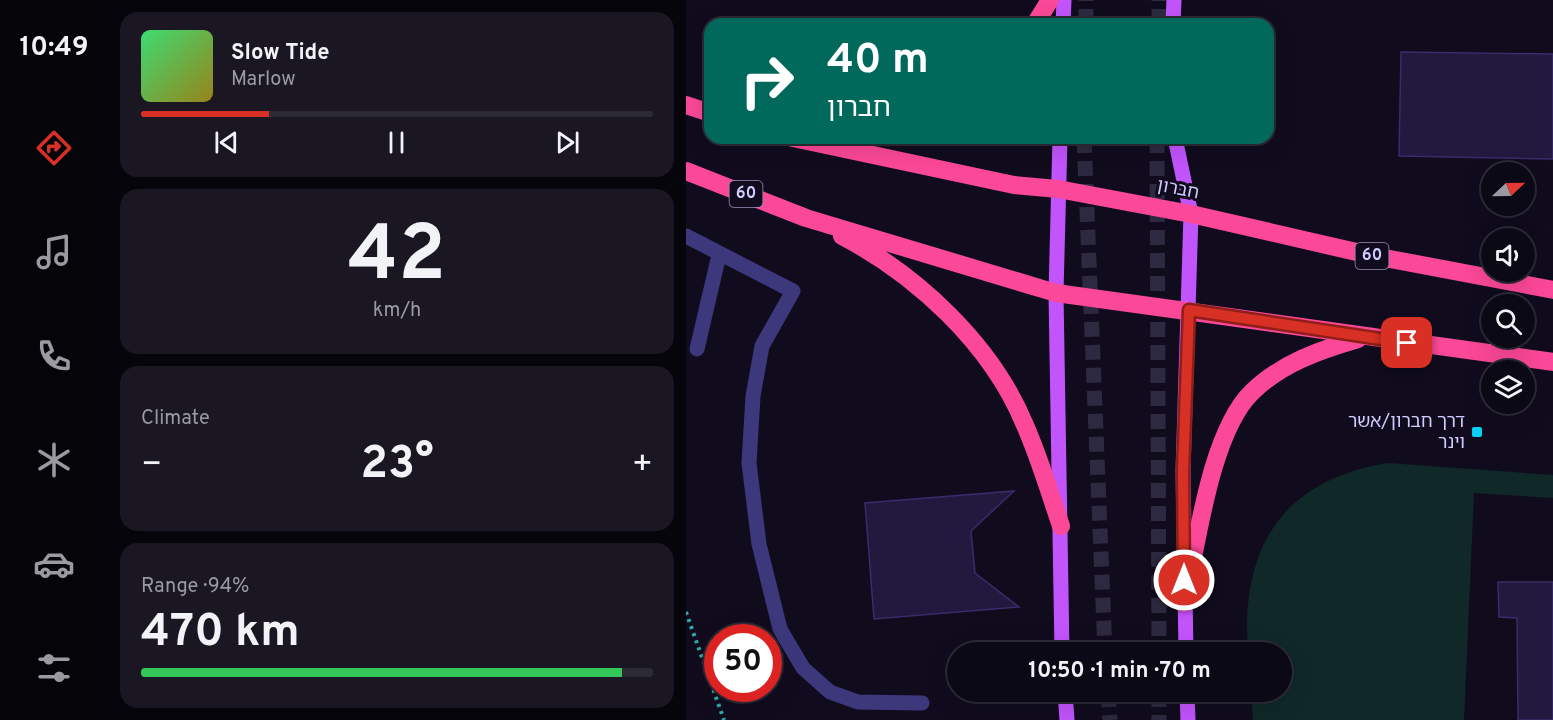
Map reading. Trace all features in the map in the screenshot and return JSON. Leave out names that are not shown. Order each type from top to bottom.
[{"type":"highway","points":[[1039,18],[1050,0]]},
{"type":"highway","points":[[686,105],[704,110]]},
{"type":"highway","name":"חברון","points":[[812,144],[1014,185],[1058,189],[1192,214],[1374,256],[1553,290]]},
{"type":"highway","points":[[815,145],[820,144]]},
{"type":"highway","name":"60","points":[[686,171],[806,218],[1009,277],[1056,293],[1553,362]]},
{"type":"highway","points":[[806,218],[864,248],[907,279],[938,306],[981,351],[1006,387],[1024,421],[1061,526]]},
{"type":"highway","points":[[1184,603],[1215,465],[1238,408],[1271,376],[1300,358],[1364,337]]},
{"type":"main road","points":[[1063,18],[1064,0]]},
{"type":"main road","points":[[1173,18],[1174,0]]},
{"type":"main road","points":[[1060,144],[1056,293],[1062,642]]},
{"type":"main road","points":[[1176,144],[1192,214],[1183,471],[1186,642]]},
{"type":"main road","points":[[1066,702],[1067,720]]},
{"type":"main road","points":[[1187,702],[1188,720]]},
{"type":"lane","points":[[686,236],[719,255],[793,291],[762,346],[753,396],[749,463],[759,544],[780,629],[803,668],[830,692],[858,702],[922,703]]},
{"type":"lane","points":[[697,349],[719,255]]},
{"type":"path","points":[[686,612],[724,720]]},
{"type":"green space","points":[[1388,463],[1553,475],[1553,498],[1474,493],[1464,720],[1253,720],[1252,702],[1292,702],[1292,642],[1248,642],[1247,615],[1252,581],[1261,551],[1275,525],[1295,503],[1320,485],[1351,472]]},
{"type":"building","points":[[1401,52],[1553,54],[1553,159],[1399,156]]},
{"type":"building","points":[[1014,491],[971,531],[975,573],[1019,607],[874,619],[865,503]]},
{"type":"building","points":[[1498,582],[1553,582],[1553,720],[1518,720],[1517,618],[1499,617]]},
{"type":"tunnel","points":[[1086,0],[1086,18]]},
{"type":"tunnel","points":[[1159,0],[1159,18]]},
{"type":"tunnel","points":[[1084,144],[1105,642]]},
{"type":"tunnel","points":[[1157,144],[1159,642]]},
{"type":"tunnel","points":[[1109,702],[1110,720]]},
{"type":"tunnel","points":[[1159,702],[1159,720]]},
{"type":"place","name":"דרך חברון/אשר וינר","points":[[1477,432]]},
{"type":"route","points":[[1184,580],[1183,471],[1189,310],[1407,343]]}]
